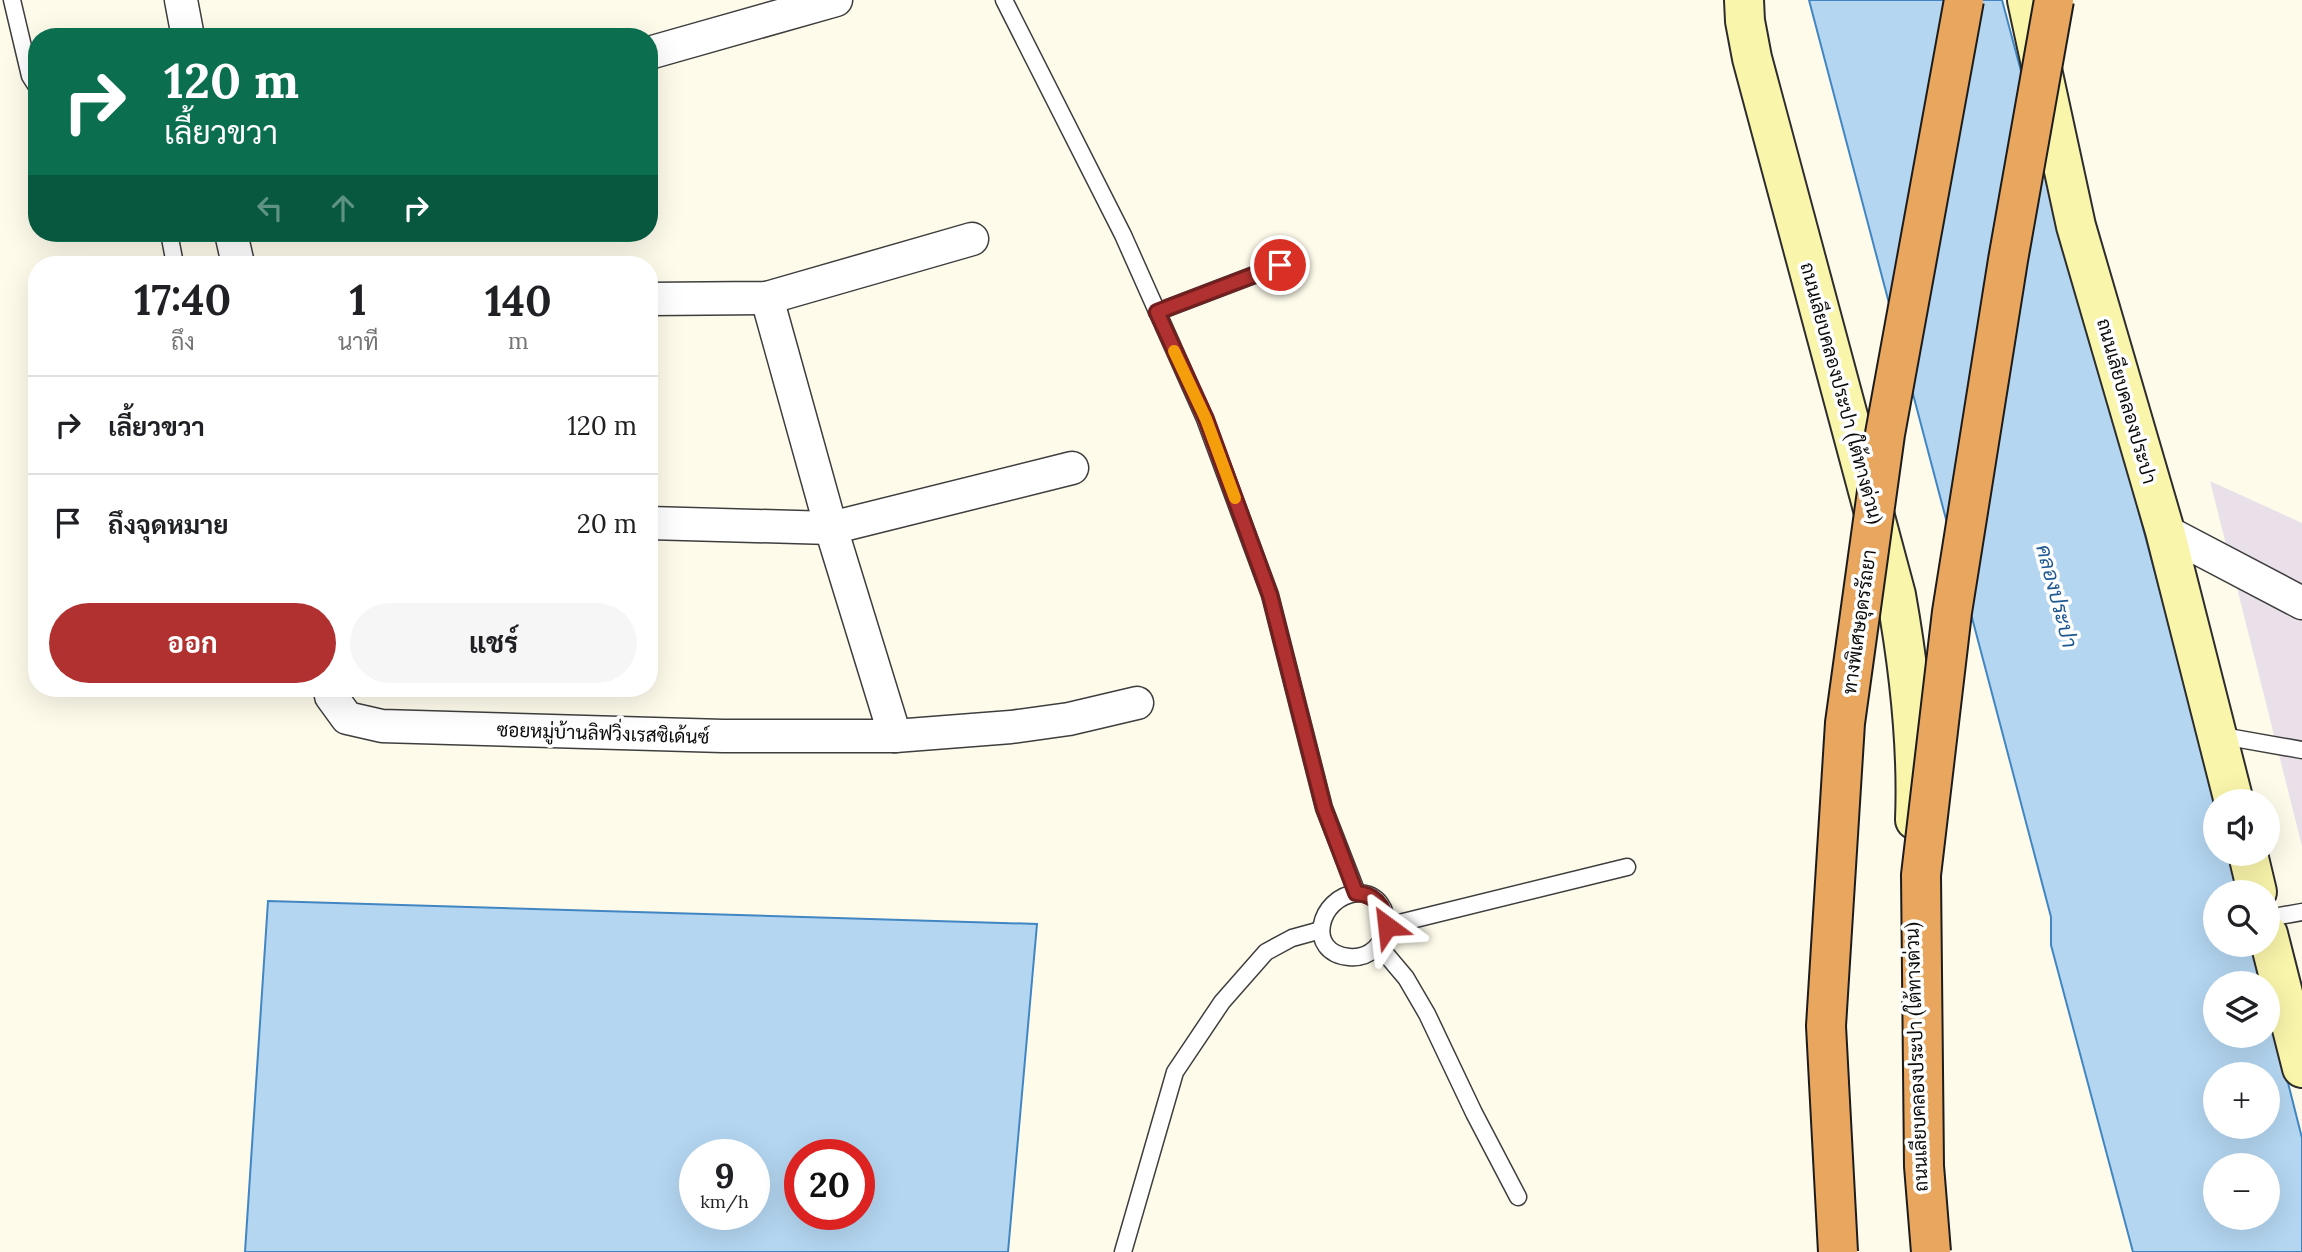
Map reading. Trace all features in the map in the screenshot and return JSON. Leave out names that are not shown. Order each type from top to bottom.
[{"type":"highway","name":"ทางพิเศษอุดรรัถยา","points":[[1838,1252],[1826,1026],[1845,723],[1885,434],[1964,0]]},
{"type":"highway","points":[[1931,1252],[1924,1166],[1921,875],[1952,612],[2006,274],[2054,0]]},
{"type":"street","points":[[181,0],[186,28]]},
{"type":"street","points":[[658,50],[836,0]]},
{"type":"street","name":"ถนนเลียบคลองประปา (ใต้ทางด่วน)","points":[[1744,0],[1752,58],[1892,581],[1905,648],[1916,790],[1910,923],[1910,1006],[1924,1252]]},
{"type":"street","name":"ถนนเลียบคลองประปา","points":[[2027,0],[2077,226],[2165,531],[2231,789]]},
{"type":"street","points":[[658,299],[767,298],[972,239]]},
{"type":"street","points":[[767,298],[831,528],[895,736]]},
{"type":"street","points":[[658,523],[831,528],[1072,468]]},
{"type":"street","points":[[2165,531],[2302,603]]},
{"type":"street","name":"ซอยหมู่บ้านลิฟวิ่งเรสซิเด้นซ์","points":[[332,697],[347,718],[382,726],[723,736],[895,736],[1012,727],[1069,719],[1137,703]]},
{"type":"street","points":[[2277,957],[2293,998],[2302,1068]]},
{"type":"lane","points":[[12,0],[28,68]]},
{"type":"lane","points":[[1004,0],[1122,235],[1206,419],[1270,595],[1324,808],[1356,893]]},
{"type":"lane","points":[[1157,312],[1280,265]]},
{"type":"lane","points":[[2217,734],[2302,750]]},
{"type":"lane","points":[[1387,926],[1627,867]]},
{"type":"lane","points":[[1356,893],[1378,901],[1385,912],[1387,926],[1379,946],[1365,955],[1349,957],[1336,953],[1325,944],[1321,929],[1323,916],[1331,905],[1344,894],[1356,893]]},
{"type":"lane","points":[[2280,916],[2302,912]]},
{"type":"lane","points":[[1124,1252],[1175,1072],[1222,1002],[1266,952],[1292,938],[1321,929]]},
{"type":"lane","points":[[1379,946],[1406,978],[1427,1014],[1518,1197]]},
{"type":"shaded area","points":[[2210,481],[2302,523],[2302,846]]},
{"type":"water","name":"คลองประปา","points":[[1809,0],[2002,0],[2213,789],[2203,789],[2203,866],[2233,866],[2237,880],[2203,880],[2203,957],[2256,957],[2260,971],[2203,971],[2203,1048],[2279,1048],[2302,1138],[2302,1252],[2133,1252],[2051,945],[2051,917]]},
{"type":"water","points":[[268,901],[1037,924],[1008,1252],[245,1252]]},
{"type":"slow traffic","points":[[1174,351],[1206,419],[1235,498]]},
{"type":"route","points":[[1280,265],[1157,312],[1206,419],[1270,595],[1324,808],[1356,893],[1378,901],[1385,912],[1387,926]]}]
